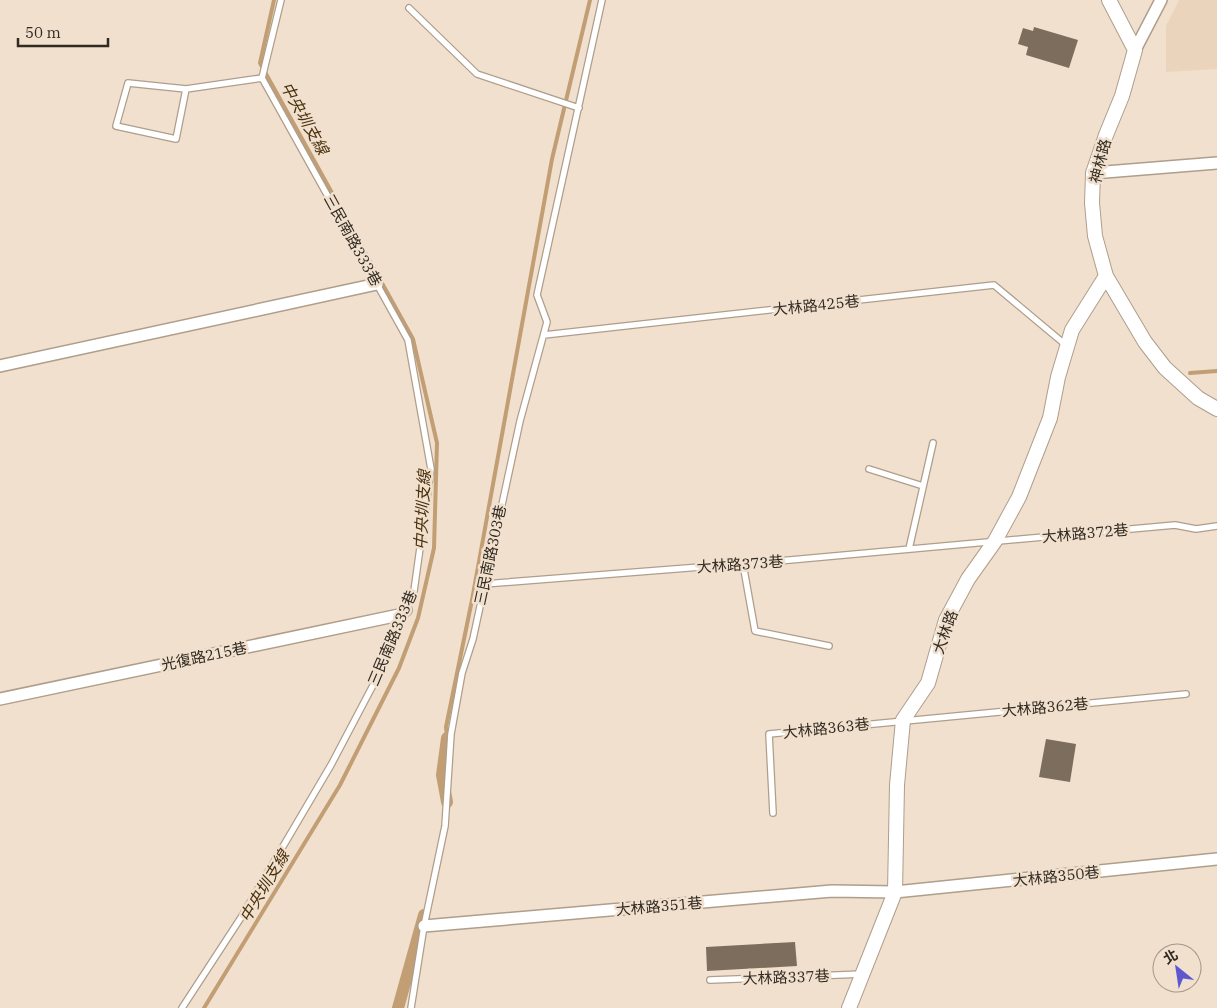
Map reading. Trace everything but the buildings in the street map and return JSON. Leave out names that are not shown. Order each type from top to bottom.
[{"type":"street","points":[[1109,0],[1135,50]]},
{"type":"street","points":[[1135,50],[1161,0]]},
{"type":"street","name":"神林路","points":[[1135,50],[1122,96],[1106,135],[1094,173],[1092,203],[1095,236],[1106,276],[1145,342],[1165,368],[1198,398],[1217,409]]},
{"type":"street","points":[[1094,173],[1217,163]]},
{"type":"street","name":"大林路","points":[[849,1008],[895,892],[897,785],[903,720],[928,683],[946,620],[968,579],[995,541],[1019,497],[1050,418],[1058,376],[1072,330],[1106,276]]},
{"type":"street","points":[[0,366],[377,284]]},
{"type":"street","name":"光復路215巷","points":[[0,699],[399,615],[406,610]]},
{"type":"street","name":"大林路350巷","points":[[895,892],[1217,860]]},
{"type":"street","name":"大林路351巷","points":[[424,926],[832,891],[895,892]]},
{"type":"lane","points":[[186,89],[176,139],[116,126],[128,83],[186,89],[262,78],[280,0]]},
{"type":"lane","name":"三民南路303巷","points":[[411,1008],[424,926],[445,826],[453,725],[462,673],[473,638],[520,421],[547,322],[537,295],[602,0]]},
{"type":"lane","points":[[409,8],[477,74],[579,108]]},
{"type":"lane","name":"三民南路333巷","points":[[182,1008],[242,916],[331,765],[380,672],[414,591],[431,469],[408,340],[262,78]]},
{"type":"lane","name":"大林路425巷","points":[[544,335],[994,285],[1067,346]]},
{"type":"lane","points":[[908,549],[933,443]]},
{"type":"lane","points":[[869,469],[923,486]]},
{"type":"lane","name":"大林路372巷","points":[[995,541],[1175,525],[1196,529],[1217,526]]},
{"type":"lane","name":"大林路373巷","points":[[484,584],[743,564],[995,541]]},
{"type":"lane","points":[[743,564],[755,631],[829,646]]},
{"type":"lane","name":"大林路362巷","points":[[903,720],[1186,694]]},
{"type":"lane","name":"大林路363巷","points":[[773,813],[769,734],[903,720]]},
{"type":"lane","name":"大林路337巷","points":[[710,980],[863,974]]},
{"type":"shaded area","points":[[1179,0],[1217,0],[1217,69],[1166,72],[1166,26]]},
{"type":"waterway","name":"中央圳支線","points":[[204,1008],[340,785],[399,668],[418,618],[434,548],[437,443],[413,339],[260,63],[274,0]]},
{"type":"waterway","points":[[447,738],[446,727],[472,600],[552,159],[590,0]]},
{"type":"waterway","points":[[1190,373],[1217,371]]},
{"type":"waterway","points":[[447,738],[442,775],[447,802]]},
{"type":"waterway","points":[[398,1008],[424,915]]}]
